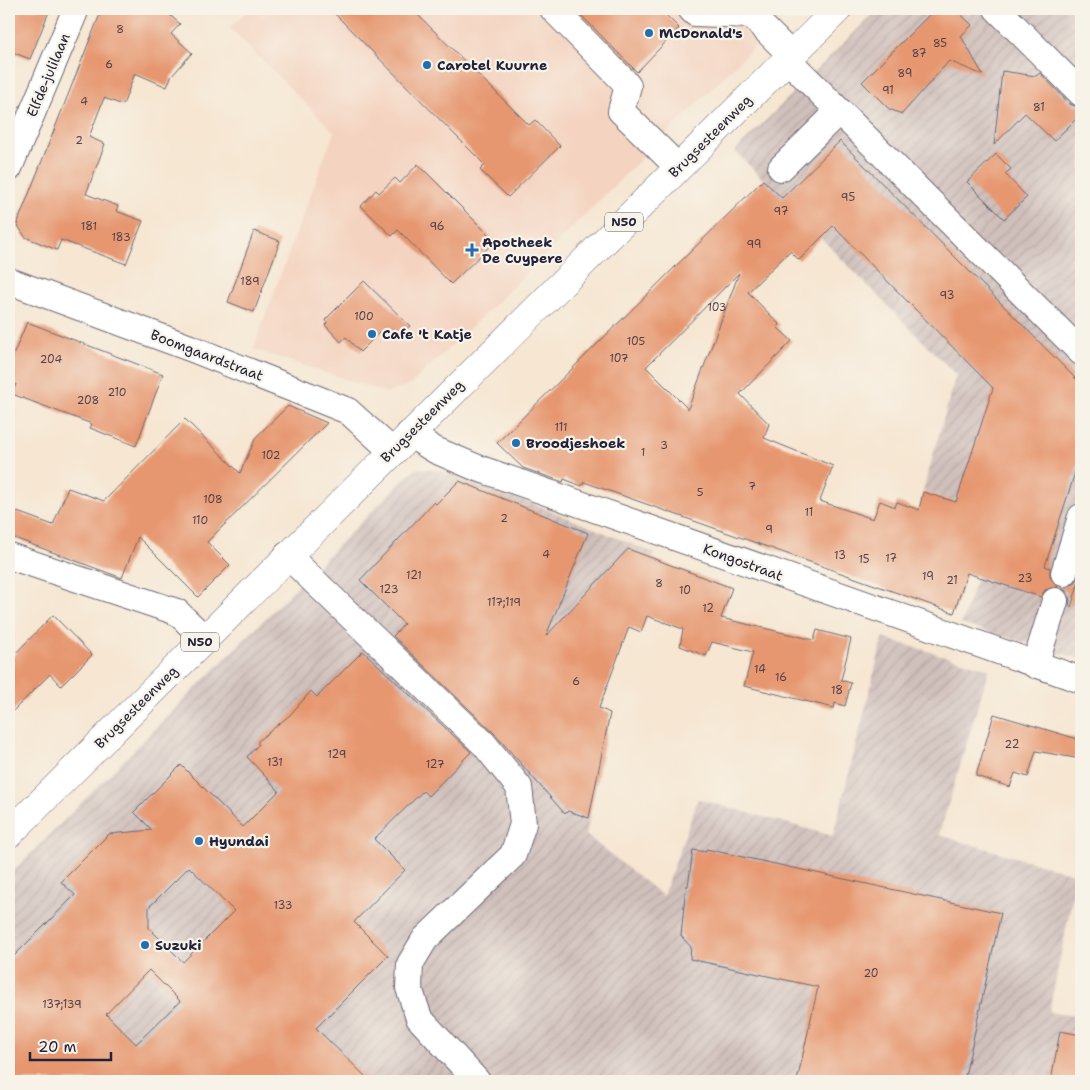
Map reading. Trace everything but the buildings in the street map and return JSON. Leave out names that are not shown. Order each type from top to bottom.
[{"type":"main road","name":"Brugsesteenweg","points":[[9,834],[287,555],[838,9]]},
{"type":"street","name":"Elfde-julilaan","points":[[9,168],[76,9]]},
{"type":"street","points":[[553,9],[624,80],[628,86],[621,111],[678,167]]},
{"type":"street","points":[[691,9],[696,13],[751,15],[839,111],[1081,352]]},
{"type":"street","points":[[997,9],[1081,93]]},
{"type":"street","points":[[781,168],[839,111]]},
{"type":"street","name":"Boomgaardstraat","points":[[9,281],[190,348],[348,411],[401,442]]},
{"type":"street","name":"Kongostraat","points":[[401,442],[429,447],[475,467],[1081,680]]},
{"type":"street","points":[[1064,573],[1081,517]]},
{"type":"street","points":[[287,555],[484,744],[519,787],[523,824],[513,855],[425,939],[410,964],[409,988],[419,1018],[477,1081]]},
{"type":"street","points":[[9,556],[177,612],[204,638]]},
{"type":"street","points":[[1035,665],[1055,602]]},
{"type":"shaded area","points":[[249,9],[792,9],[491,308],[411,384],[388,393],[253,349],[334,132],[230,28]]},
{"type":"shaded area","points":[[878,9],[1081,9],[1081,659],[961,624],[998,516],[923,491],[956,375],[735,151]]},
{"type":"shaded area","points":[[420,468],[446,471],[534,504],[654,553],[599,708],[610,713],[586,835],[663,896],[698,799],[833,836],[883,638],[989,669],[939,835],[1077,875],[1049,1012],[1081,1017],[1081,1081],[9,1081],[9,875],[409,474]]},
{"type":"place","name":"McDonald's","points":[[649,33]]},
{"type":"place","name":"Carotel Kuurne","points":[[427,65]]},
{"type":"place","name":"Apotheek De Cuypere","points":[[472,250]]},
{"type":"place","name":"Cafe 't Katje","points":[[372,334]]},
{"type":"place","name":"Broodjeshoek","points":[[516,443]]},
{"type":"place","name":"Hyundai","points":[[199,841]]},
{"type":"place","name":"Suzuki","points":[[145,945]]}]
